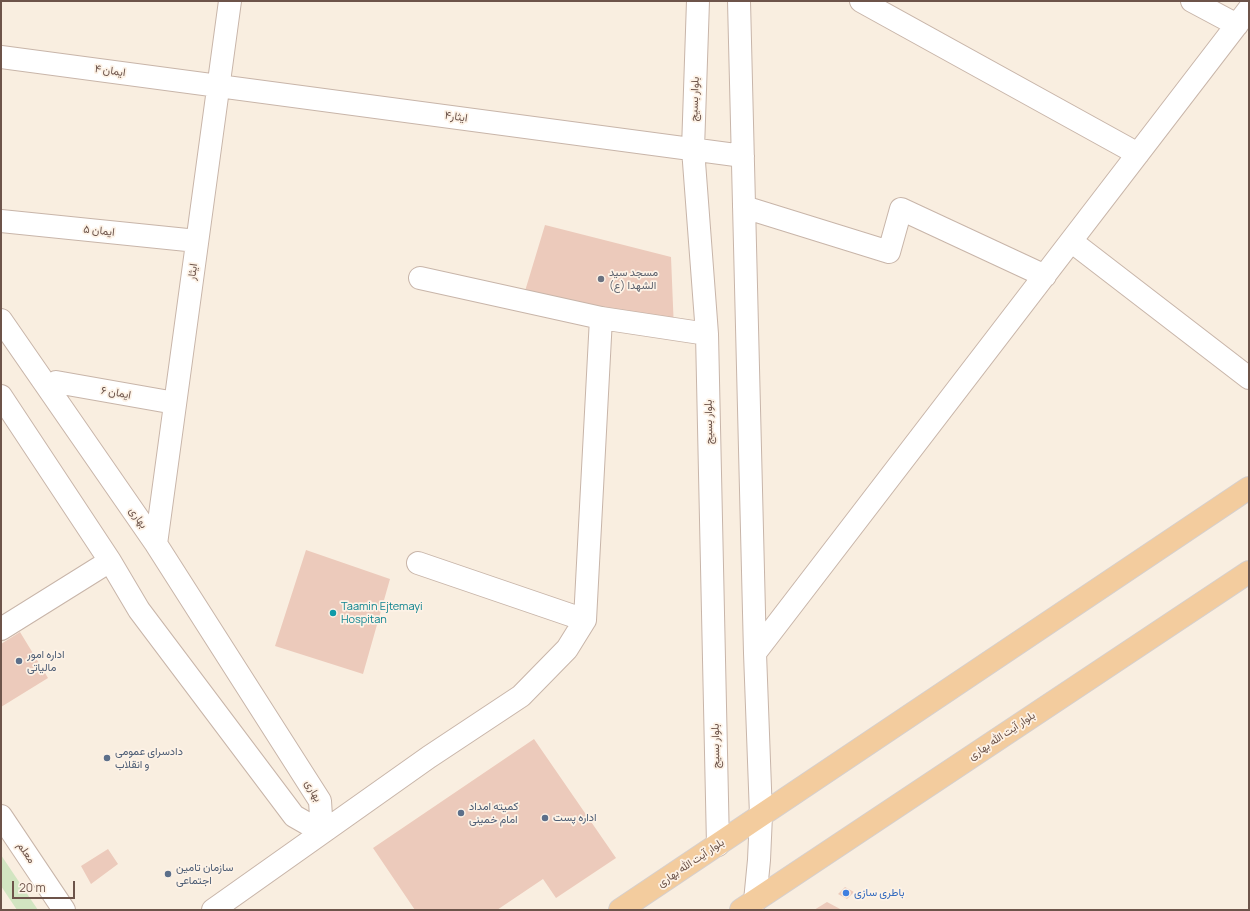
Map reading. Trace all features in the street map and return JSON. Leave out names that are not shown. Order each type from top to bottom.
[{"type":"main road","name":"بلوار آیت الله بهاری","points":[[620,910],[1249,488]]},
{"type":"main road","name":"بلوار آیت الله بهاری","points":[[748,905],[1249,572]]},
{"type":"street","name":"ایثار","points":[[156,544],[230,1]]},
{"type":"street","name":"بلوار بسیج","points":[[698,1],[693,149],[707,334],[718,844]]},
{"type":"street","points":[[739,1],[755,653],[761,815]]},
{"type":"street","points":[[861,1],[1138,154]]},
{"type":"street","points":[[755,653],[1243,17],[1192,1]]},
{"type":"street","name":"ایمان ۴","points":[[1,57],[218,86]]},
{"type":"street","name":"ایثار۴","points":[[218,86],[743,156]]},
{"type":"street","points":[[744,207],[889,252],[900,208],[1045,276]]},
{"type":"street","name":"ایمان ۵","points":[[1,221],[197,240]]},
{"type":"street","points":[[1071,241],[1249,378]]},
{"type":"street","points":[[420,278],[601,318],[707,334]]},
{"type":"street","points":[[213,910],[429,757],[521,696],[567,649],[584,620],[601,318]]},
{"type":"street","name":"بهاری","points":[[1,320],[156,544],[320,801],[322,832]]},
{"type":"street","name":"ایمان ۶","points":[[56,382],[175,403]]},
{"type":"street","points":[[1,396],[110,562],[139,610],[294,816],[322,832]]},
{"type":"street","points":[[1,629],[110,562]]},
{"type":"street","points":[[418,563],[584,620]]},
{"type":"street","name":"بلوار آیت الله بهاری","points":[[748,905],[759,860],[761,815]]},
{"type":"street","name":"معلم","points":[[1,816],[64,910]]},
{"type":"green space","points":[[1,855],[38,910],[17,910],[1,886]]},
{"type":"building","name":"مسجد سید الشهدا (ع)","points":[[545,225],[671,257],[674,330],[522,301]]},
{"type":"building","name":"Taamin Ejtemayi Hospitan","points":[[306,550],[390,579],[363,674],[275,646]]},
{"type":"building","name":"اداره امور مالیاتی","points":[[20,632],[48,678],[1,707],[1,644]]},
{"type":"building","points":[[534,739],[616,858],[556,898],[543,879],[497,910],[415,910],[373,848]]},
{"type":"building","points":[[108,849],[118,864],[91,884],[81,866]]},
{"type":"building","name":"باطری سازی","points":[[845,887],[854,892],[847,899],[838,894]]},
{"type":"building","points":[[827,902],[842,910],[814,910]]},
{"type":"place","name":"مسجد سید الشهدا (ع)","points":[[601,279]]},
{"type":"place","name":"Taamin Ejtemayi Hospitan","points":[[333,613]]},
{"type":"place","name":"اداره امور مالیاتی","points":[[19,661]]},
{"type":"place","name":"دادسرای عمومی و انقلاب","points":[[107,758]]},
{"type":"place","name":"کمیته امداد امام خمینی","points":[[461,813]]},
{"type":"place","name":"اداره پست","points":[[545,818]]},
{"type":"place","name":"سازمان تامین اجتماعی","points":[[168,874]]},
{"type":"place","name":"باطری سازی","points":[[846,893]]}]
